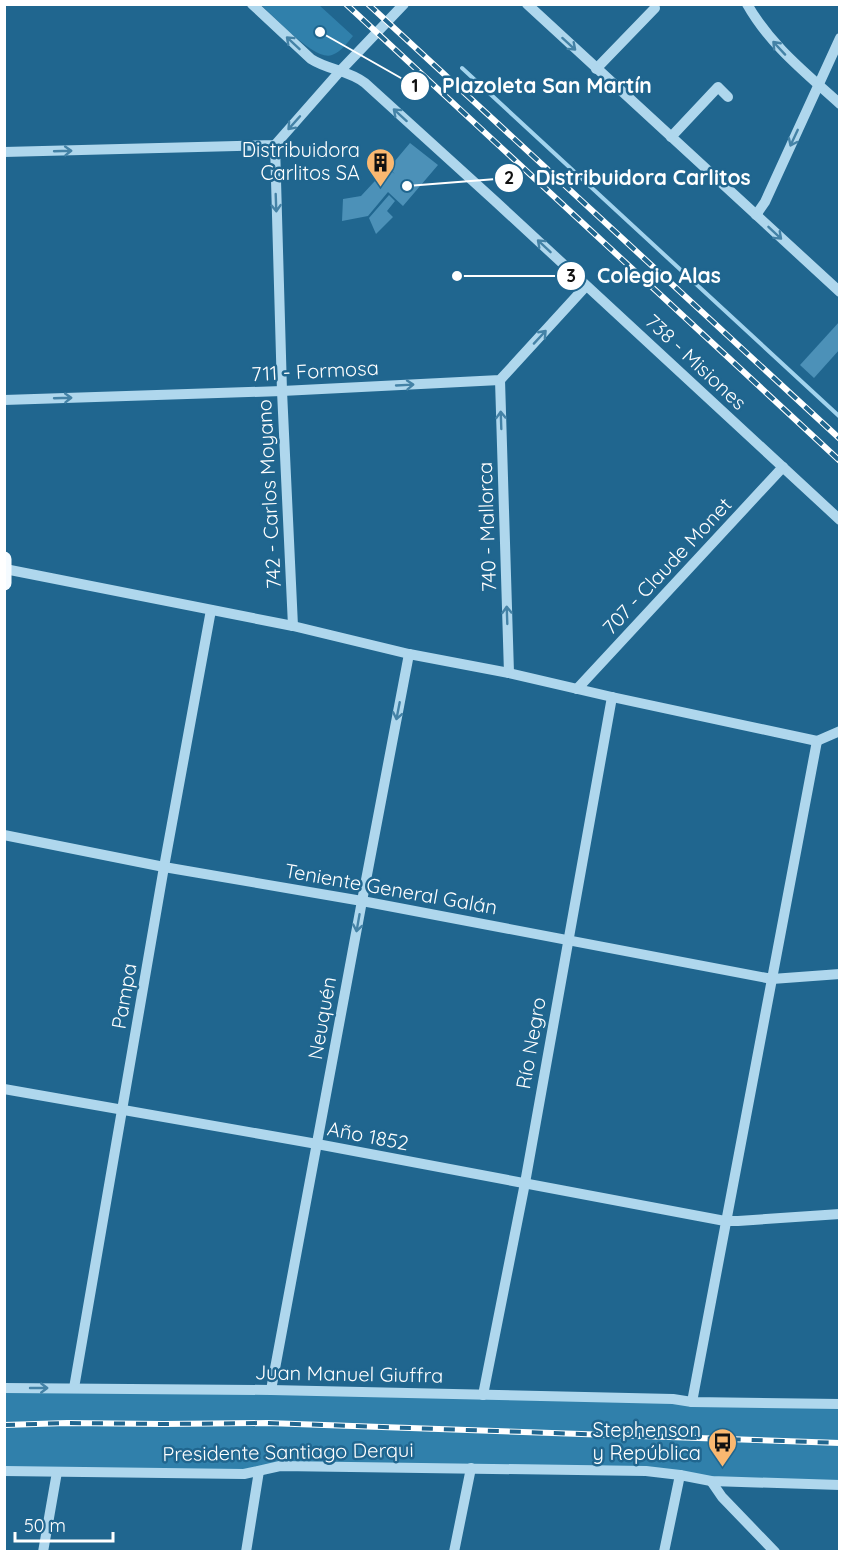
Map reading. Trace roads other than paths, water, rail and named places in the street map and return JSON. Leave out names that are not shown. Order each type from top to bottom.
[{"type":"main road","points":[[4,559],[4,583]]},
{"type":"street","name":"738 - Misiones","points":[[252,4],[311,59],[319,64],[356,76],[365,83],[840,520]]},
{"type":"street","points":[[4,152],[275,145],[341,70],[404,4]]},
{"type":"street","points":[[527,4],[840,292]]},
{"type":"street","points":[[747,4],[780,50],[840,104]]},
{"type":"street","points":[[596,69],[655,8]]},
{"type":"street","points":[[756,215],[765,202],[840,38]]},
{"type":"street","points":[[671,137],[718,87],[728,97]]},
{"type":"street","name":"742 - Carlos Moyano","points":[[275,145],[282,391],[293,626]]},
{"type":"street","points":[[500,380],[586,286]]},
{"type":"street","name":"711 - Formosa","points":[[4,400],[282,391],[500,380]]},
{"type":"street","name":"740 - Mallorca","points":[[500,380],[509,673]]},
{"type":"street","name":"707 - Claude Monet","points":[[577,689],[783,467]]},
{"type":"street","points":[[5,569],[293,626],[410,654],[509,673],[818,741],[840,731]]},
{"type":"street","name":"Pampa","points":[[74,1388],[211,610]]},
{"type":"street","name":"Neuquén","points":[[271,1390],[410,654]]},
{"type":"street","name":"Río Negro","points":[[483,1395],[525,1183],[612,697]]},
{"type":"street","points":[[692,1402],[818,741]]},
{"type":"street","name":"Teniente General Galán","points":[[4,834],[164,867],[362,901],[772,979],[840,974]]},
{"type":"street","name":"Año 1852","points":[[4,1089],[317,1144],[725,1221],[840,1214]]},
{"type":"street","name":"Juan Manuel Giuffra","points":[[4,1388],[271,1390],[840,1404]]},
{"type":"street","name":"Presidente Santiago Derqui","points":[[4,1471],[244,1474],[280,1466],[471,1468],[646,1471],[711,1481],[840,1485]]},
{"type":"street","points":[[454,1551],[471,1468]]},
{"type":"street","points":[[246,1551],[260,1471]]},
{"type":"street","points":[[43,1551],[57,1472]]},
{"type":"street","points":[[664,1551],[680,1475]]},
{"type":"street","points":[[711,1481],[722,1497],[775,1551]]},
{"type":"waterway","points":[[462,68],[840,417]]},
{"type":"railway","points":[[346,4],[840,461]]},
{"type":"railway","points":[[368,4],[840,439]]},
{"type":"railway","points":[[4,1425],[267,1423],[840,1443]]},
{"type":"place","name":"Plazoleta San Martín","points":[[320,32]]},
{"type":"place","name":"Distribuidora Carlitos","points":[[407,186]]},
{"type":"place","name":"Distribuidora Carlitos SA","points":[[381,188]]},
{"type":"place","name":"Colegio Alas","points":[[457,276]]},
{"type":"place","name":"Stephenson y República","points":[[722,1468]]}]
